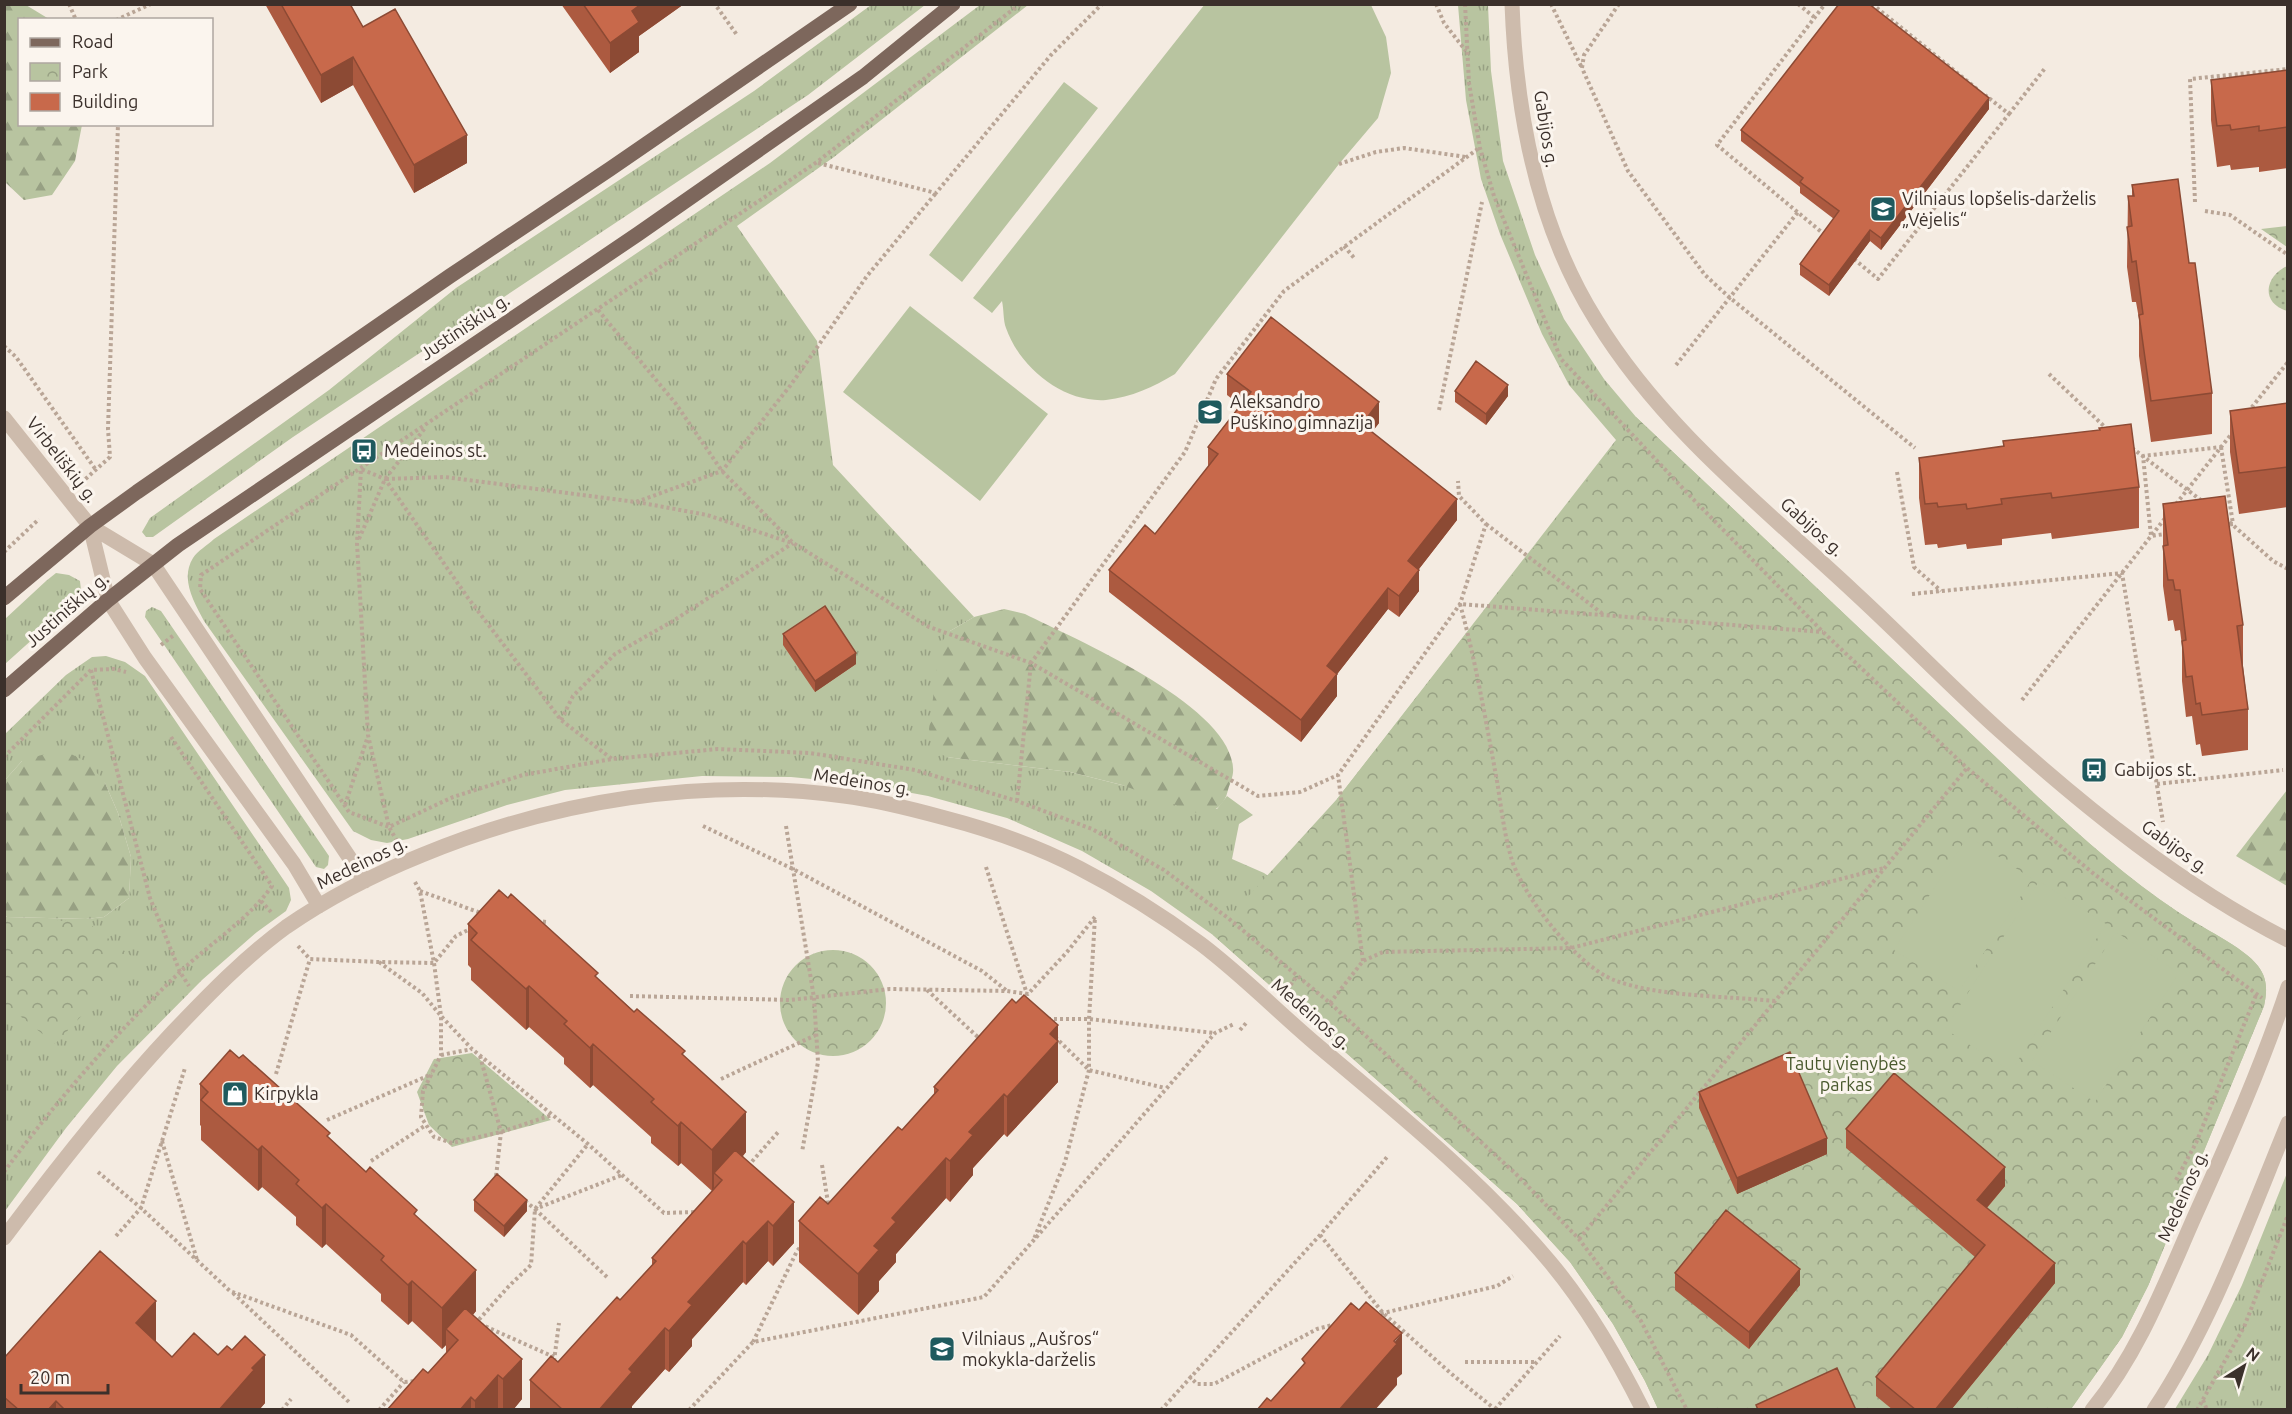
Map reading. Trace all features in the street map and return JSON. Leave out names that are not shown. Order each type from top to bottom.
[{"type":"main road","points":[[4,598],[90,526],[450,276],[620,163],[850,4]]},
{"type":"main road","name":"Justiniškių g.","points":[[4,690],[153,564],[628,241],[863,77],[953,4]]},
{"type":"street","name":"Gabijos g.","points":[[1512,4],[1513,37],[1534,179],[1562,255],[1594,318],[1627,367],[1663,411],[1730,479],[1861,598],[2000,731],[2104,819],[2193,886],[2239,915],[2288,940]]},
{"type":"street","name":"Virbeliškių g.","points":[[4,418],[90,526]]},
{"type":"street","points":[[90,526],[153,564],[365,881]]},
{"type":"street","points":[[90,526],[108,600],[145,658],[294,864],[319,906]]},
{"type":"street","name":"Medeinos g.","points":[[4,1238],[94,1120],[200,1003],[285,928],[365,881],[474,834],[532,817],[589,804],[689,790],[739,789],[845,796],[905,807],[1023,843],[1076,866],[1121,891],[1204,947],[1413,1126],[1500,1207],[1552,1264],[1598,1329],[1643,1410]]},
{"type":"street","name":"Medeinos g.","points":[[2092,1410],[2132,1353],[2168,1278],[2223,1152],[2288,987]]},
{"type":"street","points":[[2154,1410],[2198,1335],[2288,1123]]},
{"type":"path","points":[[69,4],[75,18]]},
{"type":"path","points":[[120,18],[151,4]]},
{"type":"path","points":[[1020,4],[817,162],[201,575],[200,589],[349,812],[389,827],[453,796],[523,775],[612,759],[718,749],[810,753],[915,770],[1017,801],[1092,829],[1164,870],[1228,918],[1330,1003],[1516,1174],[1579,1239],[1641,1321],[1687,1410]]},
{"type":"path","points":[[636,502],[722,471],[790,386],[867,276],[1051,55],[1102,4]]},
{"type":"path","points":[[1436,4],[1444,23],[1467,52]]},
{"type":"path","points":[[1551,4],[1628,171],[1705,275],[1915,448]]},
{"type":"path","points":[[1582,68],[1584,55],[1619,4]]},
{"type":"path","points":[[1798,4],[1814,17]]},
{"type":"path","points":[[1825,4],[1718,145],[1833,242]]},
{"type":"path","points":[[1872,4],[2008,114]]},
{"type":"path","points":[[717,7],[737,35]]},
{"type":"path","points":[[1851,257],[1878,279],[2046,67]]},
{"type":"path","points":[[2195,202],[2190,78],[2288,69]]},
{"type":"path","points":[[78,485],[110,457],[108,429],[118,126]]},
{"type":"path","points":[[1339,164],[1376,152],[1404,148],[1467,157]]},
{"type":"path","points":[[1017,801],[1031,663],[1185,452],[1216,379],[1284,291],[1479,148]]},
{"type":"path","points":[[817,162],[936,193]]},
{"type":"path","points":[[1439,410],[1482,202]]},
{"type":"path","points":[[2205,211],[2230,215],[2288,255]]},
{"type":"path","points":[[1676,365],[1798,212]]},
{"type":"path","points":[[1344,246],[1355,259]]},
{"type":"path","points":[[598,310],[676,404],[722,471],[793,543]]},
{"type":"path","points":[[4,346],[16,357],[96,470]]},
{"type":"path","points":[[2247,414],[2288,362]]},
{"type":"path","points":[[2049,374],[2115,436]]},
{"type":"path","points":[[357,543],[385,479],[429,423]]},
{"type":"path","points":[[2022,700],[2234,430]]},
{"type":"path","points":[[2124,442],[2205,504]]},
{"type":"path","points":[[2143,456],[2221,447]]},
{"type":"path","points":[[2221,447],[2233,524]]},
{"type":"path","points":[[2143,456],[2151,536]]},
{"type":"path","points":[[361,469],[385,479],[446,477],[636,502],[707,515],[793,543],[929,627],[1031,663],[1258,796],[1300,792],[1338,775],[1460,604],[1486,524]]},
{"type":"path","points":[[361,469],[357,543],[368,735],[389,827],[398,842]]},
{"type":"path","points":[[1897,472],[1914,567],[1941,591]]},
{"type":"path","points":[[385,479],[468,598],[561,720],[612,759]]},
{"type":"path","points":[[1458,481],[1459,496],[1486,524],[1605,615]]},
{"type":"path","points":[[2224,517],[2273,561],[2288,569]]},
{"type":"path","points":[[4,552],[39,519]]},
{"type":"path","points":[[2151,536],[2233,524]]},
{"type":"path","points":[[561,720],[573,696],[615,654],[673,621],[793,543]]},
{"type":"path","points":[[1912,594],[2122,573]]},
{"type":"path","points":[[2122,573],[2163,822]]},
{"type":"path","points":[[1460,604],[1823,632]]},
{"type":"path","points":[[1460,604],[1474,658],[1511,858],[1536,906],[1571,948],[1590,966],[1611,979],[1637,987],[1775,1000]]},
{"type":"path","points":[[4,757],[91,670],[114,669],[128,672],[211,605]]},
{"type":"path","points":[[91,670],[150,898],[180,972],[200,1003]]},
{"type":"path","points":[[4,1173],[65,1094],[125,1027],[180,972],[261,901],[272,886],[167,730]]},
{"type":"path","points":[[345,805],[368,735]]},
{"type":"path","points":[[1579,1239],[1967,768]]},
{"type":"path","points":[[2157,784],[2283,770]]},
{"type":"path","points":[[1338,775],[1363,961]]},
{"type":"path","points":[[703,826],[793,869],[982,971],[1007,991]]},
{"type":"path","points":[[786,826],[814,998],[818,1062],[802,1152]]},
{"type":"path","points":[[986,867],[1028,994]]},
{"type":"path","points":[[1330,1003],[1363,961],[1383,952],[1571,948],[1884,868]]},
{"type":"path","points":[[413,879],[420,891],[434,963],[441,1016],[441,1055],[423,1091],[421,1117],[434,1137],[452,1143],[501,1132],[553,1115]]},
{"type":"path","points":[[420,891],[491,916]]},
{"type":"path","points":[[1025,1000],[1095,917],[1089,1019],[1089,1070],[1065,1162],[1034,1239]]},
{"type":"path","points":[[535,921],[547,921]]},
{"type":"path","points":[[434,963],[456,936],[473,926]]},
{"type":"path","points":[[298,946],[310,958],[434,963]]},
{"type":"path","points":[[276,1074],[310,958]]},
{"type":"path","points":[[379,962],[422,993],[472,1049],[588,1144],[664,1213],[696,1212]]},
{"type":"path","points":[[1283,995],[1297,976]]},
{"type":"path","points":[[630,996],[790,1000],[890,989],[1007,991],[1028,994]]},
{"type":"path","points":[[927,990],[985,1044]]},
{"type":"path","points":[[2176,1180],[2196,1143],[2256,995]]},
{"type":"path","points":[[1046,1019],[1089,1019],[1215,1033]]},
{"type":"path","points":[[1240,1030],[1247,1022]]},
{"type":"path","points":[[753,1342],[984,1297],[1215,1033],[1234,1024]]},
{"type":"path","points":[[1051,1034],[1089,1070],[1165,1088]]},
{"type":"path","points":[[721,1079],[816,1035]]},
{"type":"path","points":[[441,1055],[472,1049]]},
{"type":"path","points":[[480,1055],[501,1132],[496,1178],[504,1184]]},
{"type":"path","points":[[116,1236],[141,1208],[185,1068]]},
{"type":"path","points":[[327,1120],[432,1073]]},
{"type":"path","points":[[371,1161],[426,1125]]},
{"type":"path","points":[[743,1172],[779,1131]]},
{"type":"path","points":[[162,1141],[198,1261]]},
{"type":"path","points":[[470,1330],[531,1264],[535,1209],[588,1144]]},
{"type":"path","points":[[1161,1410],[1387,1157]]},
{"type":"path","points":[[822,1165],[830,1213]]},
{"type":"path","points":[[98,1172],[141,1208],[350,1403]]},
{"type":"path","points":[[535,1209],[622,1175]]},
{"type":"path","points":[[519,1196],[608,1278]]},
{"type":"path","points":[[2197,1410],[2244,1327],[2288,1215]]},
{"type":"path","points":[[1320,1234],[1383,1313],[1454,1376],[1496,1409],[1560,1336]]},
{"type":"path","points":[[689,1410],[753,1342],[796,1251],[803,1244]]},
{"type":"path","points":[[1372,1316],[1497,1286],[1512,1276]]},
{"type":"path","points":[[230,1291],[351,1335],[404,1382]]},
{"type":"path","points":[[477,1322],[554,1357]]},
{"type":"path","points":[[553,1365],[559,1323]]},
{"type":"path","points":[[1189,1376],[1197,1384],[1214,1384],[1317,1329],[1339,1324]]},
{"type":"path","points":[[1465,1362],[1537,1362]]},
{"type":"path","points":[[379,1410],[404,1382],[416,1381]]},
{"type":"path","points":[[282,1410],[291,1399]]},
{"type":"path","points":[[2203,1400],[2207,1410]]},
{"type":"green space","points":[[1205,4],[1371,5],[1386,37],[1391,73],[1378,118],[1339,164],[1175,374],[1142,391],[1116,399],[1090,399],[1074,396],[1045,380],[1021,357],[1006,328],[1002,301],[992,313],[973,298]]},
{"type":"green space","points":[[4,5],[26,5],[47,18],[18,18],[18,126],[82,126],[75,161],[52,195],[24,200],[5,182]]},
{"type":"green space","points":[[871,5],[925,5],[808,95],[293,437],[153,537],[146,537],[142,532],[150,518],[329,390],[456,288],[754,91]]},
{"type":"green space","name":"Tautų vienybės parkas","points":[[980,5],[1028,5],[834,157],[737,226],[817,341],[833,465],[974,617],[950,631],[946,757],[1070,772],[1217,809],[1227,796],[1253,815],[1239,824],[1232,859],[1264,873],[1322,912],[1337,799],[1616,440],[1569,385],[1542,334],[1500,234],[1481,179],[1466,100],[1458,5],[1488,5],[1491,71],[1503,161],[1535,255],[1564,319],[1604,379],[1636,417],[2056,813],[2142,886],[2178,912],[2243,952],[2258,966],[2264,976],[2266,991],[2264,1006],[2148,1286],[2122,1337],[2071,1409],[1658,1409],[1613,1324],[1570,1262],[1517,1204],[1213,935],[1151,891],[1082,851],[1007,818],[928,796],[863,784],[791,777],[702,776],[565,790],[507,805],[408,839],[387,843],[371,840],[353,831],[204,621],[188,582],[189,566],[195,555],[214,539],[770,163]]},
{"type":"green space","points":[[1064,82],[1098,108],[962,282],[929,255]]},
{"type":"green space","points":[[2287,226],[2287,247],[2261,229]]},
{"type":"green space","points":[[2287,266],[2287,311],[2273,302],[2269,290],[2274,277]]},
{"type":"green space","points":[[910,306],[1048,414],[980,501],[843,392]]},
{"type":"green space","name":"Tautų vienybės parkas","points":[[1636,417],[2039,798],[2124,872],[2187,918],[2243,952],[2258,966],[2264,976],[2266,991],[2264,1006],[2148,1286],[2122,1337],[2071,1409],[1658,1409],[1613,1324],[1570,1262],[1517,1204],[1213,935],[1337,799]]},
{"type":"green space","points":[[56,573],[69,575],[80,581],[81,590],[75,601],[5,664],[5,619]]},
{"type":"green space","points":[[152,607],[161,611],[329,856],[328,865],[324,869],[316,867],[145,617],[146,611]]},
{"type":"green space","points":[[1004,609],[1025,614],[1112,657],[1179,698],[1206,721],[1225,744],[1233,768],[1227,795],[1222,804],[1210,812],[1200,814],[1122,785],[1070,772],[946,757],[934,749],[929,729],[940,644],[950,631],[974,617]]},
{"type":"green space","points":[[106,656],[125,662],[145,676],[289,888],[291,900],[286,911],[257,932],[202,980],[117,1066],[66,1128],[5,1211],[4,914],[7,917],[86,919],[104,917],[129,898],[131,857],[118,813],[105,783],[22,761],[5,780],[5,734],[66,675],[92,657]]},
{"type":"green space","points":[[61,749],[89,763],[105,783],[118,813],[131,857],[129,898],[104,917],[86,919],[7,917],[4,914],[5,780],[22,761]]},
{"type":"green space","points":[[2287,790],[2287,886],[2236,856]]},
{"type":"green space","points":[[1968,836],[2032,879],[1959,991],[1894,950]]},
{"type":"green space","points":[[2039,881],[2106,924],[2011,1071],[1945,1029]]},
{"type":"green space","points":[[4,918],[87,922],[135,959],[55,1044],[5,1004]]},
{"type":"green space","points":[[2116,932],[2179,973],[2095,1102],[2032,1061]]},
{"type":"green space","points":[[833,950],[853,954],[870,966],[882,983],[886,1003],[882,1023],[870,1040],[853,1052],[833,1056],[813,1052],[796,1040],[784,1023],[780,1003],[784,983],[796,966],[813,954]]},
{"type":"green space","points":[[472,1053],[551,1120],[452,1147],[429,1125],[417,1092],[434,1059]]},
{"type":"green space","points":[[2287,1173],[2287,1409],[2175,1409],[2208,1355],[2242,1285]]},
{"type":"building","points":[[281,4],[350,4],[363,27],[395,9],[467,135],[414,165],[353,57],[321,75]]},
{"type":"building","points":[[583,4],[641,4],[632,11],[639,22],[610,43]]},
{"type":"building","points":[[1839,4],[1869,4],[1989,98],[1881,238],[1870,230],[1829,285],[1800,264],[1839,211],[1800,182],[1803,178],[1741,130]]},
{"type":"building","points":[[2288,70],[2288,127],[2259,131],[2259,126],[2231,130],[2230,125],[2217,126],[2211,80]]},
{"type":"building","points":[[2178,179],[2189,263],[2195,263],[2212,393],[2151,401],[2139,315],[2143,314],[2136,261],[2132,262],[2127,227],[2132,226],[2128,196],[2134,196],[2132,185]]},
{"type":"building","name":"Aleksandro Puškino gimnazija","points":[[1271,317],[1379,402],[1362,424],[1457,499],[1408,561],[1419,570],[1399,596],[1388,588],[1327,666],[1337,674],[1301,720],[1109,570],[1145,525],[1155,534],[1218,454],[1208,447],[1251,392],[1227,374]]},
{"type":"building","points":[[1476,361],[1508,385],[1486,414],[1455,391]]},
{"type":"building","points":[[2288,403],[2288,467],[2239,473],[2230,411]]},
{"type":"building","points":[[2131,424],[2139,487],[2052,498],[2051,493],[2001,499],[2002,504],[1967,509],[1966,504],[1938,507],[1937,503],[1925,504],[1919,458],[2004,446],[2003,441],[2100,430],[2099,428]]},
{"type":"building","points":[[2225,496],[2243,625],[2237,626],[2248,709],[2202,715],[2200,703],[2196,704],[2192,676],[2186,677],[2182,641],[2186,640],[2180,590],[2175,590],[2173,580],[2168,580],[2163,546],[2168,545],[2163,504]]},
{"type":"building","points":[[825,606],[856,653],[815,681],[783,634]]},
{"type":"building","points":[[499,890],[508,898],[511,894],[598,973],[595,976],[634,1012],[637,1009],[685,1051],[682,1054],[746,1112],[712,1150],[681,1122],[678,1126],[651,1102],[654,1099],[593,1044],[590,1048],[564,1024],[567,1021],[529,986],[526,989],[471,940],[477,933],[468,924]]},
{"type":"building","points":[[1024,995],[1058,1025],[1050,1034],[1058,1041],[1007,1097],[1004,1094],[969,1132],[973,1135],[950,1161],[946,1158],[892,1218],[896,1222],[874,1246],[879,1250],[858,1274],[799,1221],[820,1197],[828,1204],[898,1127],[902,1130],[938,1090],[934,1087],[1012,999],[1016,1003]]},
{"type":"building","points":[[230,1050],[239,1058],[243,1055],[330,1133],[327,1136],[366,1172],[370,1167],[417,1210],[414,1214],[476,1270],[442,1308],[412,1281],[408,1285],[381,1260],[384,1256],[326,1204],[322,1208],[296,1184],[299,1180],[262,1146],[258,1150],[201,1100],[208,1092],[200,1084]]},
{"type":"building","points":[[1790,1052],[1827,1138],[1737,1178],[1699,1092]]},
{"type":"building","points":[[1894,1073],[2005,1167],[1977,1200],[2055,1263],[1935,1410],[1916,1410],[1876,1377],[1985,1245],[1846,1129]]},
{"type":"building","points":[[735,1150],[794,1202],[773,1226],[768,1221],[746,1244],[743,1241],[688,1302],[692,1305],[669,1331],[665,1328],[629,1369],[632,1372],[599,1410],[563,1410],[530,1380],[551,1356],[558,1362],[617,1297],[620,1300],[656,1261],[652,1258],[722,1180],[714,1173]]},
{"type":"building","points":[[497,1174],[527,1200],[504,1226],[474,1200]]},
{"type":"building","points":[[1726,1210],[1800,1269],[1749,1332],[1675,1273]]},
{"type":"building","points":[[100,1251],[156,1301],[136,1323],[172,1357],[194,1333],[218,1355],[227,1346],[232,1350],[245,1336],[265,1355],[219,1410],[65,1410],[56,1401],[48,1410],[19,1410],[4,1397],[4,1358]]},
{"type":"building","points":[[1366,1302],[1402,1333],[1394,1341],[1397,1344],[1339,1410],[1257,1410],[1267,1398],[1271,1401],[1305,1363],[1302,1359],[1351,1303],[1359,1310]]},
{"type":"building","points":[[465,1308],[522,1359],[503,1379],[498,1375],[475,1401],[471,1397],[460,1410],[387,1410],[423,1369],[428,1373],[458,1340],[446,1329]]},
{"type":"building","points":[[1837,1368],[1856,1410],[1758,1410],[1756,1405]]},
{"type":"place","name":"Vilniaus lopšelis-darželis „Vėjelis“","points":[[1883,209]]},
{"type":"place","name":"Aleksandro Puškino gimnazija","points":[[1210,412]]},
{"type":"place","name":"Medeinos st.","points":[[364,451]]},
{"type":"place","name":"Gabijos st.","points":[[2094,770]]},
{"type":"place","name":"Kirpykla","points":[[235,1094]]},
{"type":"place","name":"Vilniaus „Aušros“ mokykla-darželis","points":[[942,1349]]}]
